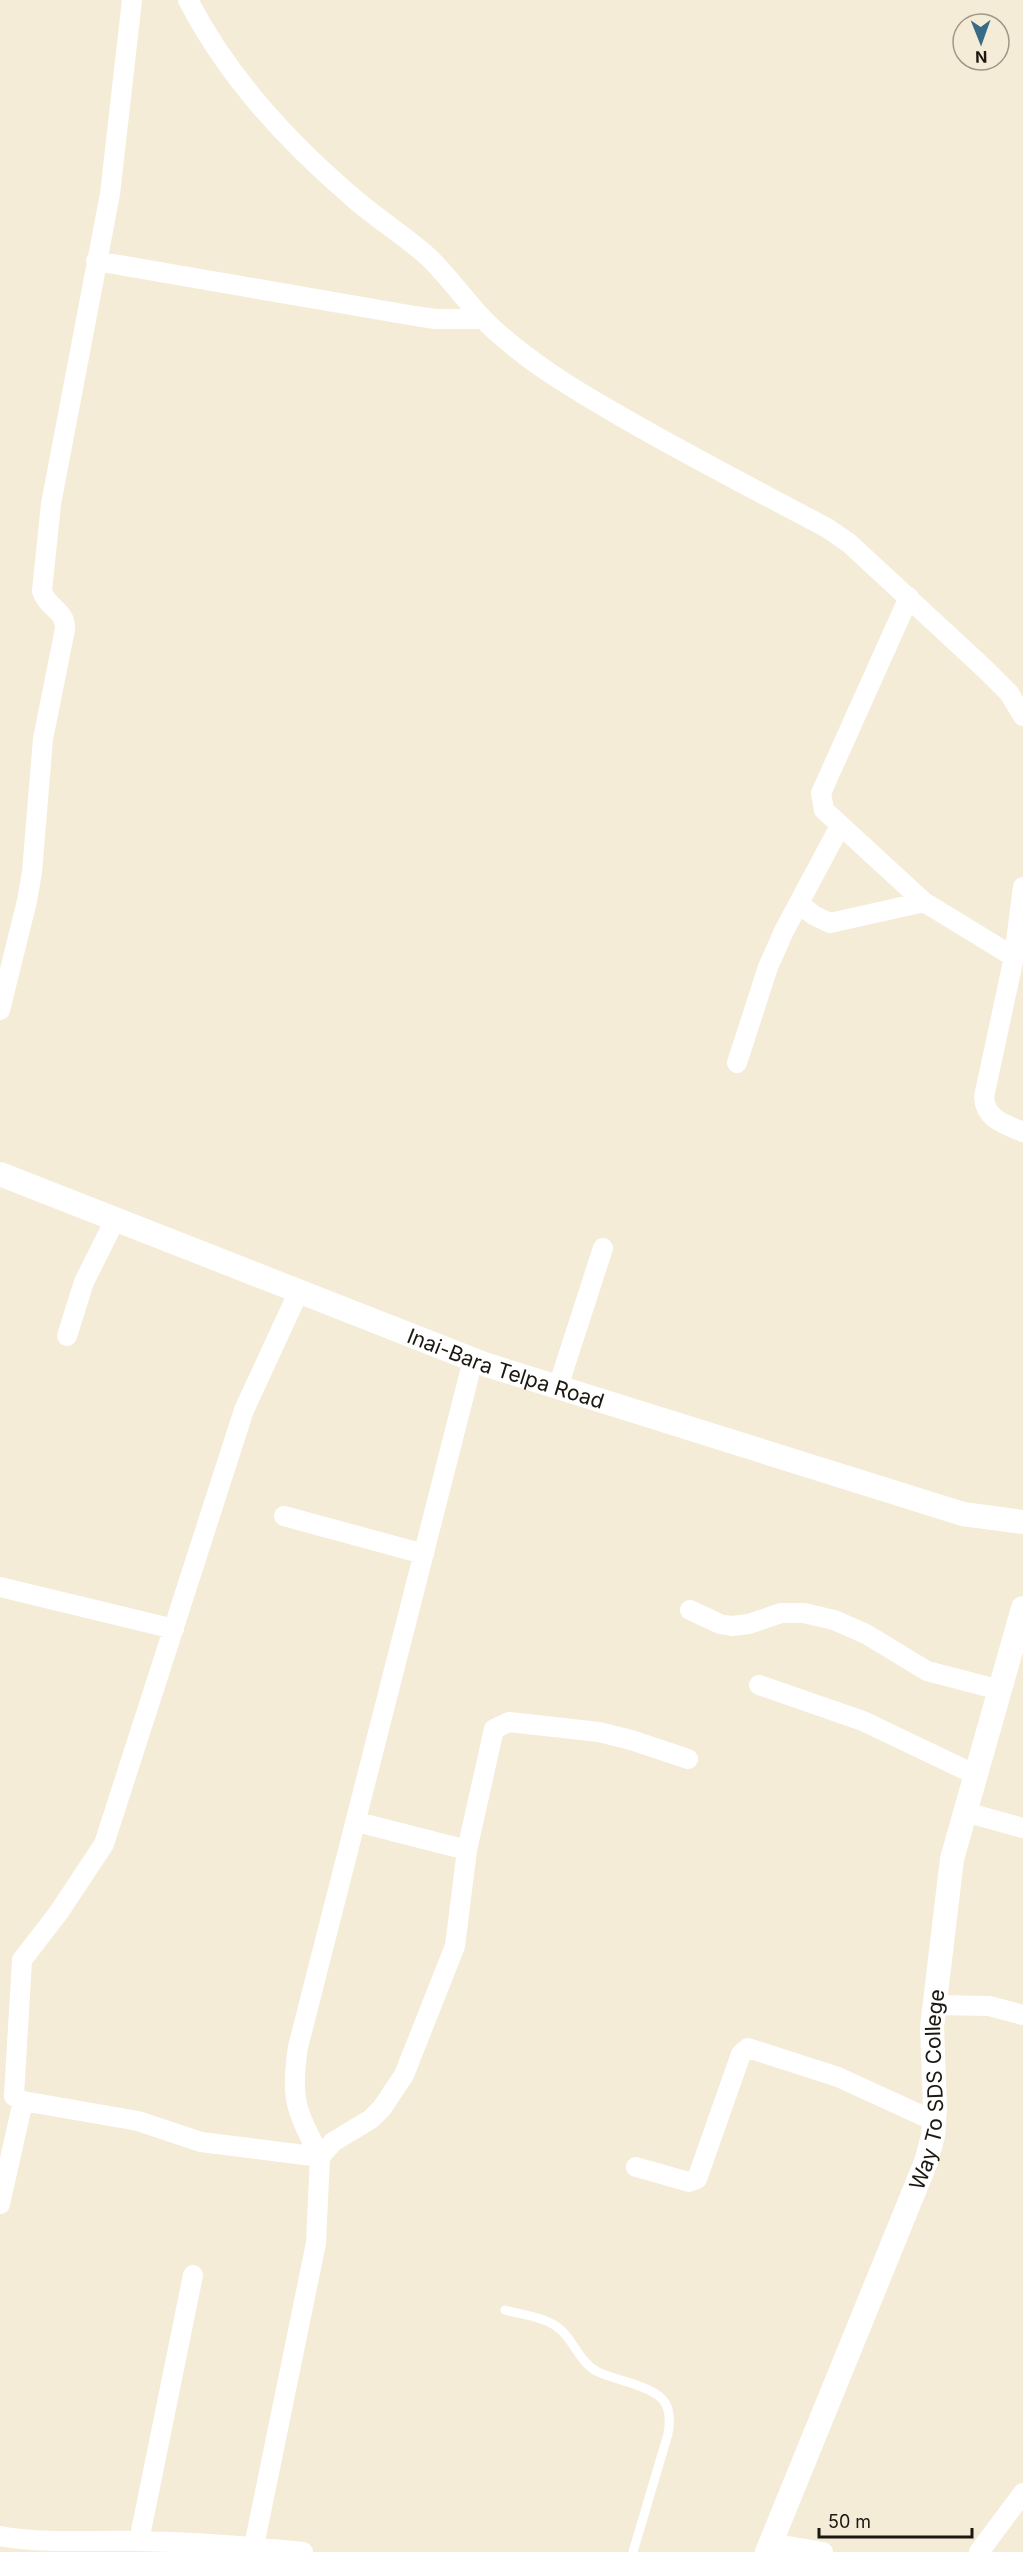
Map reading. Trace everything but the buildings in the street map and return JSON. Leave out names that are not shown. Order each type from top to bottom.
[{"type":"street","points":[[0,1010],[27,900],[33,861],[43,739],[65,629],[62,614],[44,597],[42,583],[51,504],[110,194],[132,0]]},
{"type":"street","points":[[188,0],[213,44],[298,147],[350,196],[425,254],[482,319],[500,335],[574,389],[648,432],[827,528],[863,554],[1009,693],[1023,716]]},
{"type":"street","points":[[96,261],[435,319],[482,319]]},
{"type":"street","points":[[909,597],[821,793],[824,810],[924,902],[1014,957]]},
{"type":"street","points":[[737,1064],[768,968],[840,826]]},
{"type":"street","points":[[1023,886],[1014,957],[984,1097],[986,1111],[991,1116],[1023,1132]]},
{"type":"street","points":[[799,904],[823,921],[837,923],[924,902]]},
{"type":"street","name":"Inai-Bara Telpa Road","points":[[0,1174],[473,1360],[963,1514],[1023,1522]]},
{"type":"street","points":[[67,1336],[84,1282],[116,1218]]},
{"type":"street","points":[[558,1387],[603,1248]]},
{"type":"street","points":[[299,1291],[244,1410],[104,1844],[59,1912],[22,1960],[14,2096],[23,2101],[138,2121],[201,2142],[320,2157]]},
{"type":"street","points":[[254,2546],[316,2243],[320,2157],[296,2107],[294,2072],[298,2046],[473,1360]]},
{"type":"street","points":[[284,1516],[424,1554]]},
{"type":"street","points":[[0,1587],[174,1629]]},
{"type":"street","name":"Way To SDS College","points":[[768,2548],[926,2162],[933,2136],[933,2027],[952,1859],[1023,1608]]},
{"type":"street","points":[[690,1610],[720,1624],[732,1626],[749,1624],[781,1613],[804,1613],[834,1620],[867,1634],[927,1671],[1000,1690]]},
{"type":"street","points":[[759,1685],[863,1721],[976,1775]]},
{"type":"street","points":[[320,2157],[333,2142],[371,2119],[382,2108],[404,2075],[455,1946],[467,1850],[494,1729],[503,1723],[599,1732],[688,1759]]},
{"type":"street","points":[[965,1812],[1023,1828]]},
{"type":"street","points":[[357,1822],[467,1850]]},
{"type":"street","points":[[935,2005],[989,2006],[1023,2015]]},
{"type":"street","points":[[636,2167],[689,2182],[697,2179],[741,2054],[748,2048],[838,2077],[934,2121]]},
{"type":"street","points":[[0,2204],[23,2101]]},
{"type":"street","points":[[139,2541],[193,2275]]},
{"type":"street","points":[[980,2552],[1023,2493]]},
{"type":"street","points":[[0,2536],[23,2546],[139,2541],[254,2546],[303,2552]]},
{"type":"street","points":[[768,2548],[823,2552]]},
{"type":"lane","points":[[505,2310],[552,2324],[567,2336],[589,2367],[652,2392],[662,2399],[667,2407],[670,2416],[668,2434],[633,2552]]}]
